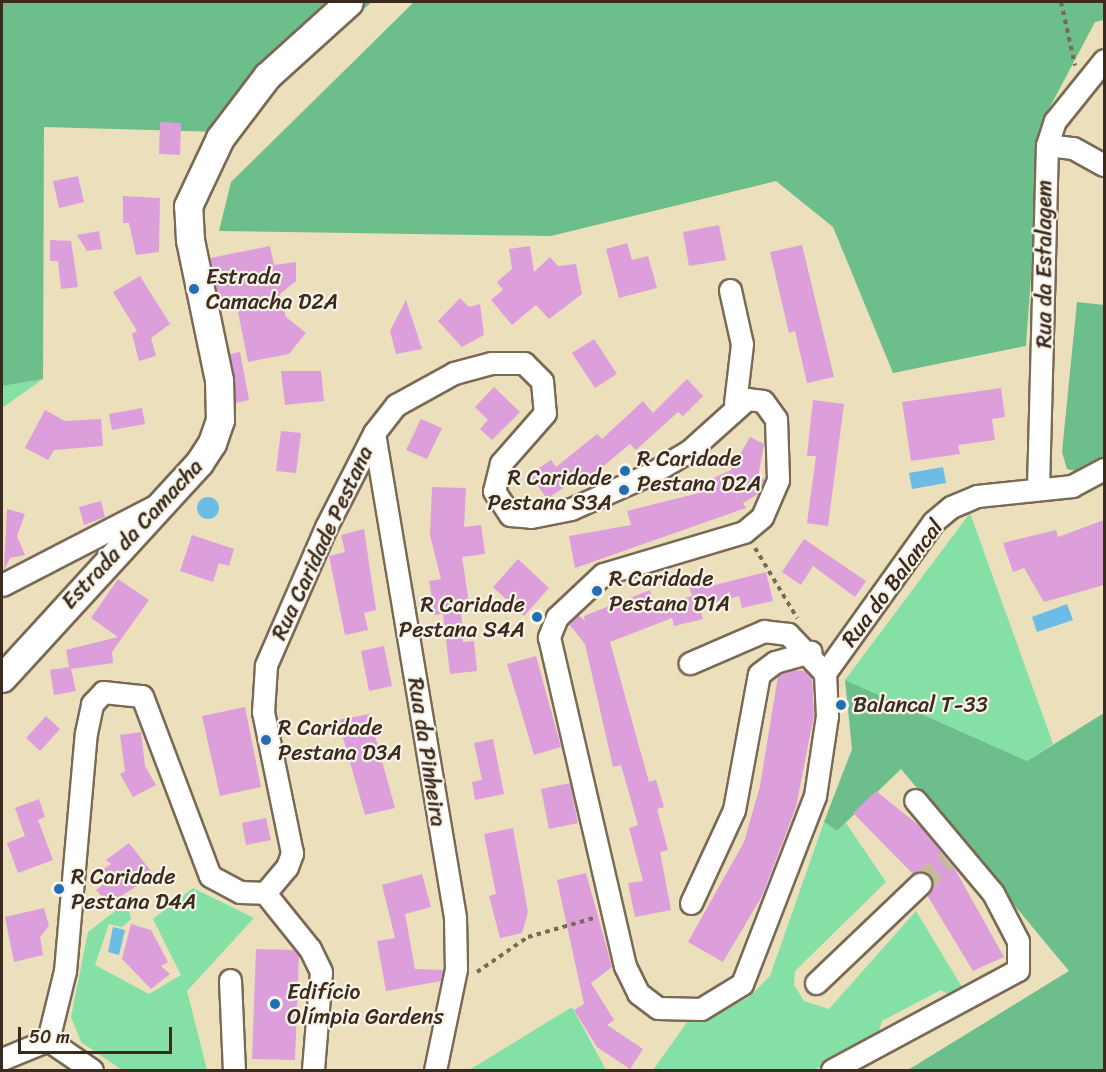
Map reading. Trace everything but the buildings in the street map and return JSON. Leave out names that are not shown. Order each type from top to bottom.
[{"type":"street","name":"Estrada da Camacha","points":[[2,678],[199,463],[220,420],[219,380],[190,240],[188,206],[220,138],[267,76],[349,2]]},
{"type":"street","name":"Rua da Estalagem","points":[[1038,488],[1047,146],[1055,121],[1079,86],[1104,60]]},
{"type":"street","points":[[1047,146],[1073,148],[1104,165]]},
{"type":"street","points":[[690,663],[764,631],[776,630],[805,647],[825,673],[827,716],[815,796],[742,984],[701,1009],[658,1008],[638,993],[625,966],[549,636],[557,617],[603,574],[744,532],[771,501],[780,433],[763,401],[735,405],[742,344],[730,290]]},
{"type":"street","name":"Rua Caridade Pestana","points":[[265,893],[280,879],[292,853],[263,712],[266,665],[374,433],[396,405],[454,373],[492,363],[524,363],[542,381],[545,413],[501,463],[494,491],[499,507],[510,515],[531,517],[571,509],[650,474],[689,450],[735,405]]},
{"type":"street","name":"Rua da Pinheira","points":[[374,433],[455,918],[454,987],[435,1071]]},
{"type":"street","name":"Rua do Balancal","points":[[825,673],[933,522],[977,496],[1072,486],[1104,470]]},
{"type":"street","points":[[2,585],[163,503]]},
{"type":"street","points":[[691,903],[734,810],[759,674],[775,662],[805,647]]},
{"type":"street","points":[[48,1040],[65,971],[86,734],[92,704],[103,692],[142,696],[210,876],[240,892],[265,893],[310,949],[321,972],[313,1071]]},
{"type":"street","points":[[832,1071],[1018,970],[1018,941],[993,893],[951,855],[915,800]]},
{"type":"street","points":[[816,983],[920,884]]},
{"type":"street","points":[[231,980],[234,1071]]},
{"type":"street","points":[[2,1059],[48,1040]]},
{"type":"street","points":[[48,1040],[92,1071]]},
{"type":"path","points":[[1061,2],[1079,86]]},
{"type":"path","points":[[744,532],[797,614],[805,647]]},
{"type":"path","points":[[454,987],[528,937],[613,912]]},
{"type":"green space","points":[[2,2],[372,2],[220,132],[44,127],[43,379],[2,386]]},
{"type":"green space","points":[[414,2],[1104,2],[1104,20],[1095,22],[1042,122],[1026,346],[893,373],[833,227],[776,181],[551,236],[219,231],[231,182]]},
{"type":"green space","points":[[1077,302],[1104,305],[1104,461],[1083,473],[1067,469],[1062,452]]},
{"type":"green space","points":[[43,379],[2,408],[2,386]]},
{"type":"green space","points":[[970,513],[1053,744],[1027,761],[845,680]]},
{"type":"green space","points":[[845,680],[1027,761],[1104,713],[1104,1070],[908,1070],[1069,971],[901,769],[837,831],[824,822],[852,749]]},
{"type":"green space","points":[[824,822],[837,831],[846,823],[886,882],[795,971],[794,985],[804,1001],[829,1009],[916,911],[965,992],[955,999],[941,990],[882,1021],[878,1035],[814,1070],[653,1070],[688,1021],[713,1017],[749,997],[770,976]]},
{"type":"green space","points":[[193,888],[254,918],[187,991],[207,1070],[122,1070],[81,1042],[71,1017],[88,932],[127,902],[131,919],[122,927],[109,924],[95,965],[149,994],[181,975],[153,919]]},
{"type":"green space","points":[[572,1007],[606,1070],[469,1070]]},
{"type":"water","points":[[943,467],[946,483],[912,489],[909,473]]},
{"type":"water","points":[[208,497],[216,500],[219,508],[216,516],[208,519],[200,516],[197,508],[200,500]]},
{"type":"water","points":[[1067,604],[1073,620],[1037,632],[1032,617]]},
{"type":"water","points":[[113,927],[125,930],[119,955],[108,952]]},
{"type":"tunnel","points":[[920,884],[947,860]]},
{"type":"place","name":"Estrada Camacha D2A","points":[[194,289]]},
{"type":"place","name":"R Caridade Pestana D2A","points":[[625,471]]},
{"type":"place","name":"R Caridade Pestana S3A","points":[[624,490]]},
{"type":"place","name":"R Caridade Pestana D1A","points":[[597,591]]},
{"type":"place","name":"R Caridade Pestana S4A","points":[[537,617]]},
{"type":"place","name":"Balancal T-33","points":[[841,705]]},
{"type":"place","name":"R Caridade Pestana D3A","points":[[266,740]]},
{"type":"place","name":"R Caridade Pestana D4A","points":[[59,889]]},
{"type":"place","name":"Edifício Olímpia Gardens","points":[[275,1004]]}]
